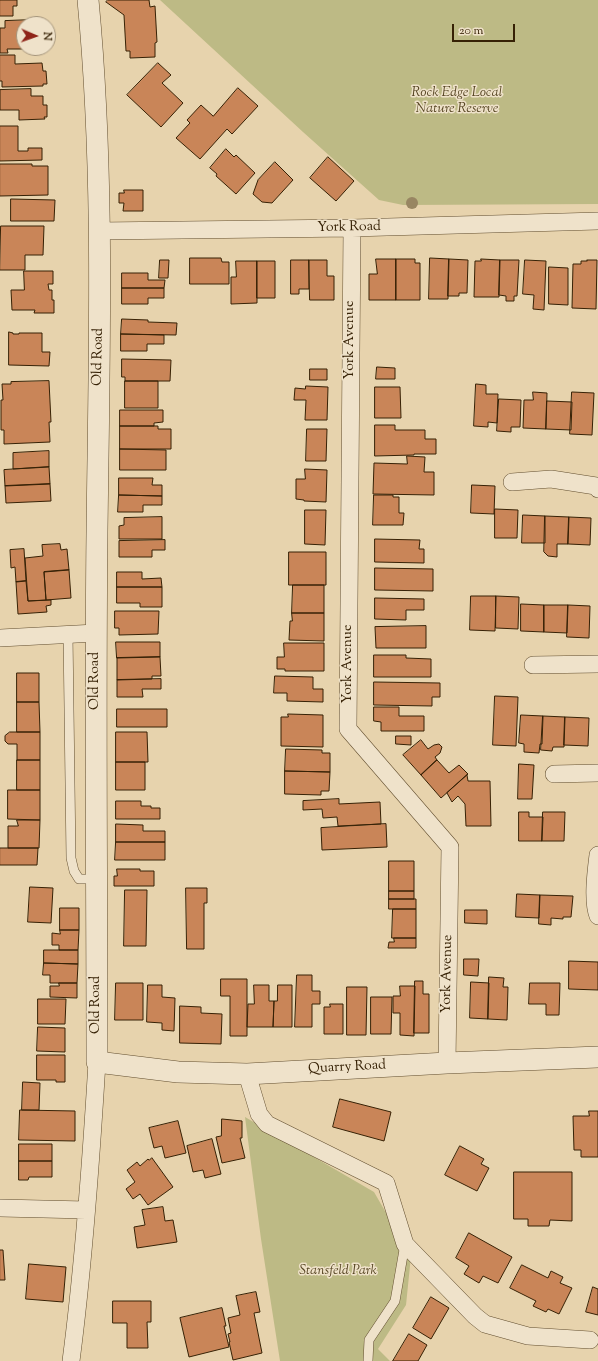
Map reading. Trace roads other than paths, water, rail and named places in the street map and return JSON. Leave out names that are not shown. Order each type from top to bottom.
[{"type":"street","name":"Old Road","points":[[71,1361],[77,1318],[91,1168],[97,1062],[96,633],[100,231],[93,66],[88,0]]},
{"type":"street","name":"York Road","points":[[100,231],[352,228],[598,221]]},
{"type":"street","name":"York Avenue","points":[[352,228],[348,729],[450,848],[447,1063]]},
{"type":"street","points":[[512,482],[551,479],[596,486],[598,489]]},
{"type":"street","points":[[0,638],[96,633]]},
{"type":"street","points":[[533,665],[598,664]]},
{"type":"street","points":[[554,774],[598,773]]},
{"type":"street","points":[[598,856],[596,870],[595,909],[598,916]]},
{"type":"street","name":"Quarry Road","points":[[97,1062],[178,1072],[247,1074],[447,1063],[598,1058]]},
{"type":"street","points":[[247,1074],[259,1114],[267,1124],[386,1183],[405,1244],[475,1316],[485,1324],[528,1336],[590,1340]]},
{"type":"street","points":[[0,1208],[86,1210]]},
{"type":"lane","points":[[68,634],[71,858],[74,871],[79,879],[96,879]]},
{"type":"lane","points":[[368,1361],[370,1340],[395,1301],[405,1244]]},
{"type":"park label","name":"Rock Edge Local Nature Reserve","points":[[457,102]]},
{"type":"park label","name":"Stansfeld Park","points":[[338,1272]]}]
